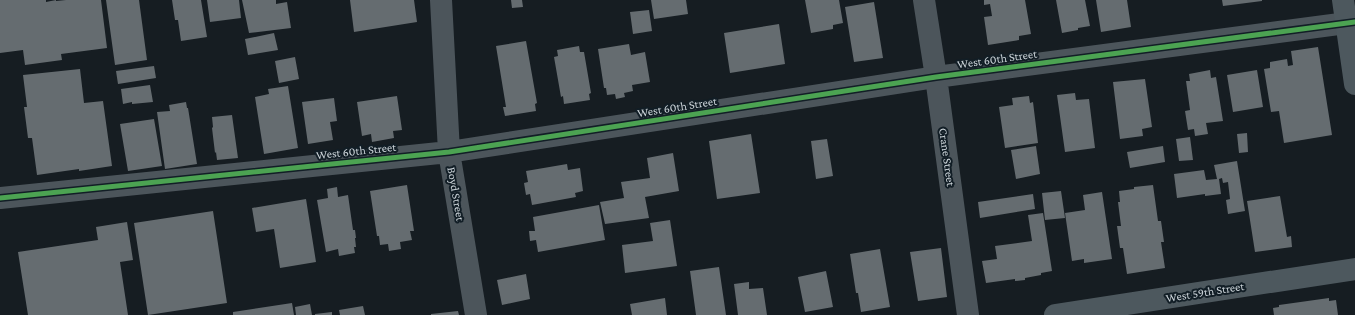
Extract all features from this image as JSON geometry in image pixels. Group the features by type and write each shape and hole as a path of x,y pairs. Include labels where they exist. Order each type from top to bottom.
{"street":[{"name":"Boyd Street","path":"441,0 449,152 476,315"},
{"name":"Crane Street","path":"924,0 936,77 968,315"},
{"path":"1343,0 1351,22 1355,84"},
{"name":"West 60th Street","path":"0,198 449,152 936,77 1351,22"},
{"name":"West 59th Street","path":"1055,315 1355,269"}],"building":[{"path":"0,0 46,0 46,2 56,0 101,0 107,48 61,54 62,60 25,65 23,50 0,53"},
{"path":"106,0 139,0 147,60 115,65"},
{"path":"172,0 201,0 207,37 181,41 178,20 175,20"},
{"path":"207,0 239,0 241,18 210,22"},
{"path":"242,0 276,0 276,4 287,2 291,28 249,33"},
{"path":"350,0 414,0 417,22 354,32"},
{"path":"511,0 522,0 523,7 512,8"},
{"path":"651,0 686,0 688,14 654,19"},
{"path":"805,0 839,0 843,23 833,25 833,29 811,33"},
{"path":"984,0 1025,0 1031,34 1019,36 1019,40 988,45 984,17 992,16 990,4 984,5"},
{"path":"1056,0 1085,0 1090,26 1062,33"},
{"path":"1096,0 1127,0 1131,27 1101,32"},
{"path":"1222,0 1262,0 1262,1 1223,6"},
{"path":"874,2 883,58 854,62 845,7"},
{"path":"649,10 652,31 633,34 630,12"},
{"path":"779,24 785,64 730,73 724,33"},
{"path":"274,33 278,50 248,55 245,39"},
{"path":"526,41 537,103 535,104 536,111 505,116 503,107 506,107 496,46"},
{"path":"629,44 631,55 645,52 650,82 632,85 633,91 624,93 625,97 616,99 615,94 607,95 606,88 604,88 598,49"},
{"path":"579,46 580,52 584,52 591,93 589,94 590,100 564,104 563,96 561,97 554,57 558,56 557,50"},
{"path":"1318,47 1332,135 1284,143 1279,111 1271,112 1264,69 1270,68 1270,62 1287,59 1288,66 1293,65 1291,51"},
{"path":"295,57 299,79 279,83 275,61"},
{"path":"154,66 156,78 118,84 116,71"},
{"path":"80,69 84,103 103,101 112,166 37,175 32,138 28,138 24,107 27,107 23,75"},
{"path":"1210,70 1211,78 1216,77 1223,121 1206,123 1208,134 1195,136 1194,129 1188,130 1185,111 1190,110 1186,81 1190,81 1189,74"},
{"path":"1257,70 1263,107 1233,112 1227,75"},
{"path":"1145,79 1152,127 1142,129 1143,136 1120,139 1113,82"},
{"path":"150,85 153,102 132,104 132,102 123,104 121,89"},
{"path":"288,86 298,148 264,154 255,97 269,94 268,89"},
{"path":"1075,93 1076,100 1089,99 1095,148 1065,152 1057,95"},
{"path":"397,96 402,130 393,131 394,138 372,142 371,134 362,136 357,102"},
{"path":"1029,96 1030,103 1033,102 1038,143 1005,148 999,107 1013,105 1012,98"},
{"path":"334,98 337,121 330,122 333,140 308,144 302,102"},
{"path":"186,102 197,164 165,169 157,112 170,111 169,105"},
{"path":"232,115 238,158 217,160 212,128 212,117"},
{"path":"154,119 162,166 128,171 120,124"},
{"path":"1247,133 1248,152 1239,153 1237,134"},
{"path":"751,134 760,193 717,199 709,141"},
{"path":"1190,137 1193,160 1179,161 1176,139"},
{"path":"827,139 833,176 816,179 811,141"},
{"path":"1036,146 1040,174 1016,179 1011,150"},
{"path":"1163,146 1165,162 1130,168 1127,152"},
{"path":"673,153 679,191 645,197 649,218 605,224 600,202 624,198 621,182 650,178 647,158"},
{"path":"1237,161 1245,211 1228,214 1226,200 1230,199 1228,182 1223,183 1222,178 1219,179 1221,194 1205,196 1205,194 1177,198 1174,174 1204,170 1206,180 1217,179 1214,165"},
{"path":"567,164 568,170 580,168 583,191 575,193 576,197 532,205 530,194 526,195 524,183 528,182 526,171"},
{"path":"407,185 414,231 410,231 412,240 400,242 401,249 389,251 388,244 380,245 379,236 377,236 370,191"},
{"path":"1153,185 1158,221 1161,221 1164,242 1161,242 1165,268 1127,274 1123,248 1120,248 1117,226 1121,226 1118,202 1120,202 1119,191 1134,189 1134,187"},
{"path":"337,187 338,197 348,195 353,230 355,230 356,238 356,247 354,247 355,253 339,256 338,249 326,252 317,200 328,198 327,189"},
{"path":"1061,191 1065,218 1045,220 1042,193"},
{"path":"1102,192 1112,259 1084,263 1084,259 1072,261 1065,213 1085,210 1083,195"},
{"path":"1033,194 1035,209 980,218 978,202"},
{"path":"1280,196 1287,237 1291,236 1292,247 1255,252 1247,201"},
{"path":"306,199 316,262 280,268 274,229 256,232 252,208"},
{"path":"599,205 605,240 538,252 536,240 530,241 529,231 535,231 533,217"},
{"path":"213,211 227,303 148,315 134,223"},
{"path":"1043,213 1052,271 1025,278 1025,280 1015,281 1015,279 986,283 982,261 997,259 995,246 1032,241 1028,215"},
{"path":"670,220 677,266 625,273 622,245 653,241 650,223"},
{"path":"127,222 133,260 120,262 128,315 28,315 18,252 98,240 96,227"},
{"path":"941,248 947,297 918,301 910,252"},
{"path":"880,249 890,307 861,312 858,293 856,293 850,254"},
{"path":"719,267 726,315 696,315 690,271"},
{"path":"826,271 833,307 805,312 798,277"},
{"path":"526,274 530,299 502,305 497,280"},
{"path":"749,282 749,289 763,288 767,315 738,315 734,284"},
{"path":"665,298 667,315 632,315 630,304"},
{"path":"1329,298 1329,301 1336,300 1338,315 1274,315 1273,308 1279,307 1279,305"},
{"path":"292,303 294,315 233,315 233,312"},
{"path":"310,304 312,315 296,315 295,307"},
{"path":"363,306 365,315 340,315 339,310"},
{"path":"458,311 459,315 431,315 431,314"},
{"path":"332,312 332,315 315,315 315,314"}],"cycle path":[{"path":"0,198 449,152 936,77 1355,22"}]}
